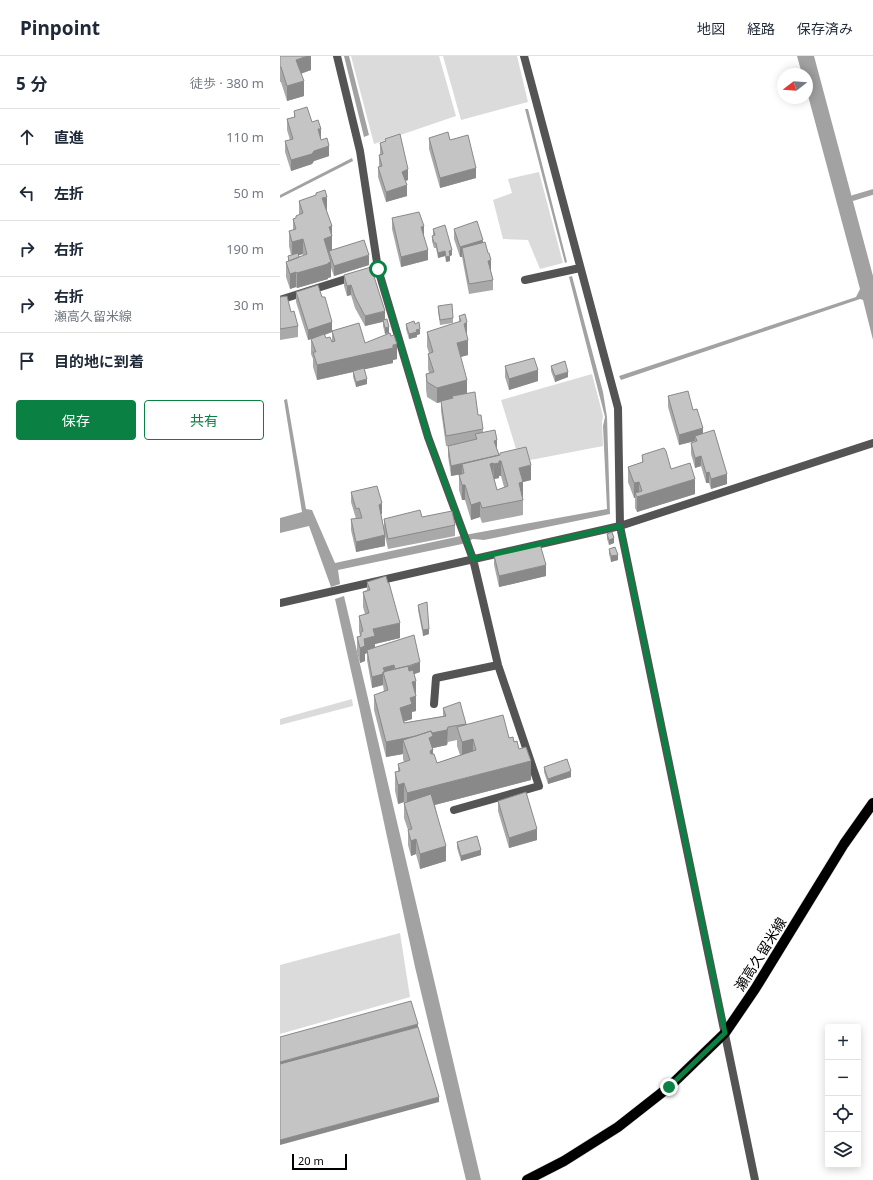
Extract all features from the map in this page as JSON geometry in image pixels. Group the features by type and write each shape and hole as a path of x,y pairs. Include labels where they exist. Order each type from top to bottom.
{"main road":[{"name":"瀬高久留米線","path":"528,1180 564,1161 618,1127 669,1087 725,1033 755,989 844,844 873,803"}],"street":[{"path":"338,56 360,151 370,271 428,437 473,559 498,665 539,786 454,810"},
{"path":"524,56 618,408 620,526 755,1180"},
{"path":"525,280 580,268"},
{"path":"280,300 370,271"},
{"path":"280,603 620,526 873,443"},
{"path":"434,704 436,678 498,665"}],"shaded area":[{"path":"344,56 349,56 369,135 364,137"},
{"path":"351,56 439,56 456,116 374,144"},
{"path":"443,56 517,56 528,102 461,120"},
{"path":"797,56 814,56 873,276 873,340 863,300 860,299 621,380 619,376 856,297 860,289 810,104 813,104 813,68 800,68"},
{"path":"525,109 528,109 567,262 565,263"},
{"path":"352,158 353,161 280,198 280,195"},
{"path":"539,172 563,263 540,269 528,240 503,239 493,200 512,193 508,179"},
{"path":"572,276 603,392 607,417 610,514 484,540 473,539 462,544 338,570 340,584 331,587 309,526 280,533 280,518 302,512 284,400 287,399 306,509 312,510 335,563 470,534 607,509 603,426 605,417 569,277"},
{"path":"592,374 603,416 603,446 520,462 501,400"},
{"path":"344,596 481,1180 466,1180 415,967 335,599"},
{"path":"352,699 353,706 280,725 280,719"},
{"path":"400,933 410,997 280,1034 280,965"}],"building":[{"path":"280,56 308,56 296,60 304,81 287,86 280,67"},
{"path":"307,107 312,122 318,120 321,129 318,129 321,140 327,138 329,146 314,151 312,154 291,160 285,141 293,139 287,119 295,117 294,111"},
{"path":"448,132 450,140 468,135 476,168 440,178 429,138"},
{"path":"400,134 408,169 402,172 407,185 386,192 378,167 382,166 379,155 383,154 380,143 386,141 385,139"},
{"path":"325,190 327,197 322,198 332,226 329,227 332,236 324,239 331,262 290,274 286,262 307,254 303,239 292,242 289,231 296,229 293,219 303,213 299,201"},
{"path":"419,212 424,226 421,227 428,250 401,257 392,218"},
{"path":"477,221 483,240 460,247 454,229"},
{"path":"445,225 452,250 449,251 450,256 446,257 445,251 438,253 436,243 434,243 432,236 435,235 433,229"},
{"path":"364,240 369,255 334,266 329,251"},
{"path":"485,242 491,260 488,261 493,280 469,284 462,248"},
{"path":"298,253 299,257 289,261 288,256"},
{"path":"371,267 385,311 365,316 355,297 351,285 347,286 344,275"},
{"path":"318,285 322,297 325,297 332,322 308,330 296,292"},
{"path":"287,296 291,312 294,311 298,326 280,329 280,297"},
{"path":"452,304 453,318 440,320 438,306"},
{"path":"465,314 467,322 464,324 468,340 457,343 467,380 437,388 427,382 426,374 434,372 428,354 433,352 427,332 461,321 459,316"},
{"path":"387,319 389,327 385,328 383,320"},
{"path":"414,321 415,324 419,322 420,329 416,330 417,332 409,334 406,324"},
{"path":"359,323 365,343 390,333 391,336 394,335 397,344 393,345 393,348 317,365 313,352 316,352 311,339 324,334 326,338 330,337 332,342 335,341 332,331"},
{"path":"534,358 538,370 509,379 505,366"},
{"path":"565,361 568,372 555,376 551,366"},
{"path":"364,368 367,379 356,382 353,371"},
{"path":"688,391 693,410 697,409 703,428 679,435 668,396"},
{"path":"475,392 478,415 481,415 483,429 446,436 441,401 453,398 452,396"},
{"path":"495,430 497,440 494,441 499,455 451,466 448,446 477,439 475,434"},
{"path":"714,430 727,474 711,479 709,472 706,473 701,456 695,458 691,443 697,441 695,436"},
{"path":"526,447 531,465 519,468 523,482 519,483 523,500 482,508 480,502 471,505 465,485 462,485 459,475 464,473 462,464 500,455 500,453","holes":["499,461 501,461 508,486 497,490 490,464 499,463"]},
{"path":"664,448 671,469 690,463 695,479 637,497 635,493 642,491 639,482 634,483 628,467 643,462 642,455"},
{"path":"377,486 382,503 379,505 385,535 356,542 351,519 362,518 359,508 356,509 351,492"},
{"path":"420,510 422,517 452,511 455,525 388,539 384,519"},
{"path":"612,532 614,538 609,540 607,534"},
{"path":"540,544 546,565 499,576 494,555"},
{"path":"615,547 618,555 611,556 609,549"},
{"path":"386,576 400,623 373,629 375,636 364,639 365,646 360,648 357,637 361,636 361,632 363,631 359,616 369,613 363,592 370,590 367,582"},
{"path":"427,602 429,629 423,630 418,605"},
{"path":"414,635 420,662 395,669 394,665 383,668 385,672 383,672 383,674 372,677 367,650"},
{"path":"408,666 409,671 413,670 416,681 412,682 416,696 410,698 412,704 400,708 404,723 446,716 443,708 460,702 466,724 448,727 447,730 432,733 431,731 416,736 386,742 374,695 388,690 383,672"},
{"path":"503,715 509,738 513,737 514,742 517,741 519,749 526,747 531,761 407,793 404,783 398,785 395,772 400,771 398,764 410,760 403,740 431,731 433,736 429,738 433,750 430,752 431,754 434,754 437,763 476,750 473,739 462,742 457,727"},
{"path":"567,759 571,771 548,779 544,767"},
{"path":"526,792 537,829 509,838 498,801"},
{"path":"431,794 446,846 420,854 416,839 411,841 408,830 412,829 404,803"},
{"path":"477,836 481,850 461,856 457,842"},
{"path":"411,1001 418,1024 280,1062 280,1037"},
{"path":"418,1027 439,1097 280,1140 280,1064"}],"waterway":[{"path":"853,198 873,192"}],"route":[{"path":"378,269 428,437 473,559 620,526 725,1033 669,1087"}]}
